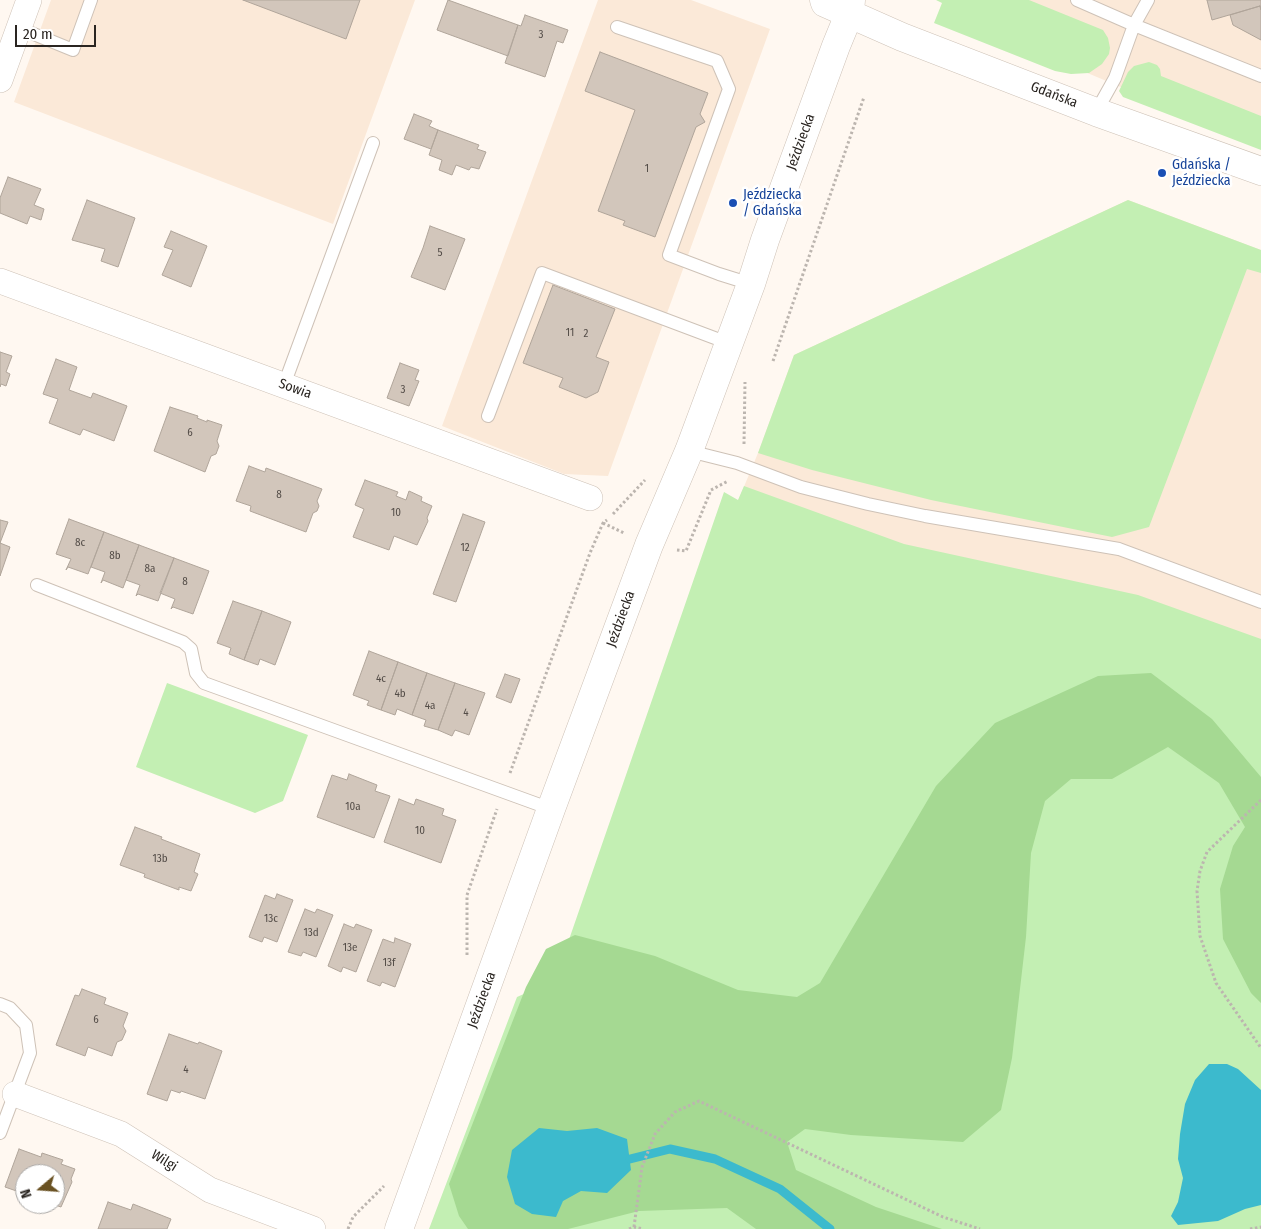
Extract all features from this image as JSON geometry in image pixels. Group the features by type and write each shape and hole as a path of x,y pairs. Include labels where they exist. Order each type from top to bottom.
{"street":[{"path":"0,80 29,0"},
{"name":"Gdańska","path":"834,3 902,37 1096,112 1261,171"},
{"name":"Jeździecka","path":"399,1229 649,545 689,451 751,284 765,240 836,46 834,3"},
{"name":"Sowia","path":"0,281 590,498"},
{"name":"Wilgi","path":"16,1094 121,1134 210,1190 313,1229"}],"lane":[{"path":"18,28 73,50 91,0"},
{"path":"1077,0 1261,76"},
{"path":"1096,112 1115,78 1134,25 1148,0"},
{"path":"617,27 717,61 729,89 669,255 751,284"},
{"path":"284,385 372,143"},
{"path":"488,416 542,273 728,343"},
{"path":"689,451 737,463 801,487 868,504 925,516 1119,549 1261,602"},
{"path":"37,585 183,642 190,649 196,673 204,683 551,810"},
{"path":"0,1004 10,1008 26,1025 30,1053 0,1133"}],"path":[{"path":"773,361 864,97"},
{"path":"590,498 604,524 649,545 686,551 711,490 727,482 737,463 744,443"},
{"path":"467,963 467,895 502,792 590,553 604,524"},
{"path":"1261,800 1207,852 1200,871 1197,891 1200,936 1216,983 1261,1048"},
{"path":"634,1227 642,1167 655,1134 675,1112 699,1101 943,1217 980,1229"},
{"path":"348,1229 353,1217 387,1184"},
{"path":"629,1229 634,1227 643,1229"},
{"path":"1250,1229 1261,1227"}],"shaded area":[{"path":"51,0 415,0 333,224 14,102"},
{"path":"598,0 691,0 770,29 608,476 564,474 442,426"},
{"path":"1029,0 1261,0 1261,146 1085,72"},
{"path":"1128,200 1261,250 1261,733 738,501 794,355"}],"green space":[{"path":"936,0 1029,0 1103,30 1108,38 1109,54 1102,64 1089,73 1071,74 1055,71 934,23 942,3"},
{"path":"1149,62 1157,65 1161,76 1261,116 1261,150 1123,97 1119,91 1128,72 1134,66"},
{"path":"1128,200 1261,250 1261,273 1247,269 1149,527 1112,537 931,500 812,470 758,453 794,355"},
{"path":"744,486 904,544 1138,595 1261,639 1261,1229 429,1229 517,997 555,980 724,492 738,500"},
{"path":"1151,673 1212,719 1261,777 1261,1003 1251,993 1223,939 1220,889 1233,846 1245,827 1219,783 1168,747 1112,779 1071,779 1045,801 1031,853 1026,937 1012,1058 1001,1110 963,1142 851,1135 805,1129 787,1142 796,1170 876,1207 942,1229 756,1229 727,1208 639,1211 568,1229 468,1229 459,1216 449,1184 526,987 546,949 575,935 655,956 738,990 797,997 820,983 936,786 995,723 1098,676"},
{"path":"167,683 308,735 283,801 255,813 136,767"}],"water":[{"path":"1209,1064 1227,1064 1238,1069 1261,1090 1261,1205 1245,1209 1218,1221 1178,1225 1171,1216 1178,1202 1183,1178 1178,1159 1185,1104 1195,1080"},
{"path":"539,1128 567,1131 597,1128 627,1139 631,1170 607,1193 581,1191 563,1201 556,1217 532,1214 515,1204 507,1177 512,1150"}],"building":[{"path":"243,0 360,0 346,39"},
{"path":"448,0 518,25 508,56 437,30"},
{"path":"1207,0 1261,0 1261,10 1260,6 1212,20"},
{"path":"1260,6 1261,40 1233,25 1230,15"},
{"path":"525,15 568,30 563,43 557,41 545,77 505,63 518,25 521,26"},
{"path":"600,52 708,93 700,114 705,122 696,127 655,237 623,225 625,221 598,211 635,110 585,91"},
{"path":"414,114 432,121 429,126 438,130 431,149 404,139"},
{"path":"438,130 479,145 477,149 486,152 479,169 471,167 469,170 456,165 452,175 439,170 442,160 429,155"},
{"path":"8,177 41,189 34,205 44,209 41,220 30,216 27,224 0,213 0,198"},
{"path":"87,200 135,218 118,267 101,261 105,249 72,240"},
{"path":"430,226 465,239 445,290 411,277"},
{"path":"171,231 207,246 191,287 162,275 173,250 164,247"},
{"path":"553,285 615,309 596,357 609,362 598,392 586,398 559,387 563,378 523,363"},
{"path":"0,352 12,356 6,372 10,374 6,386 1,384 0,387"},
{"path":"56,359 77,367 69,390 91,398 93,393 127,406 114,441 83,429 80,435 49,423 58,399 43,394"},
{"path":"400,363 419,370 415,380 419,381 409,406 387,398"},
{"path":"170,407 198,416 197,418 207,422 207,420 222,425 217,441 219,446 216,454 211,456 205,472 154,451"},
{"path":"249,466 265,472 266,468 322,489 317,501 319,506 317,511 313,513 306,532 250,511 251,506 236,501"},
{"path":"365,480 398,492 396,496 406,500 409,491 422,497 421,501 432,506 427,518 428,521 417,545 394,536 389,550 353,537 364,509 355,505"},
{"path":"463,514 485,522 456,602 433,594"},
{"path":"69,519 104,532 88,574 68,567 66,570 71,559 56,554"},
{"path":"0,520 8,522 0,543"},
{"path":"104,532 139,545 123,588 103,580 101,583 105,572 91,567"},
{"path":"0,543 10,547 0,576"},
{"path":"139,545 174,558 158,601 138,594 136,596 140,585 126,580"},
{"path":"174,558 209,571 193,614 173,607 171,609 175,599 160,593"},
{"path":"233,601 262,611 244,660 229,654 231,648 217,643"},
{"path":"262,611 291,622 275,665 260,659 258,665 244,660"},
{"path":"369,651 398,662 381,710 367,705 369,701 353,695"},
{"path":"398,662 427,673 412,715 397,709 395,715 381,710"},
{"path":"427,673 455,683 438,730 424,726 426,720 412,715"},
{"path":"505,674 520,679 511,703 496,697"},
{"path":"455,683 485,693 469,735 455,730 452,736 438,730"},
{"path":"349,774 377,785 375,791 390,796 374,838 317,817 332,775 347,780"},
{"path":"399,799 414,805 416,799 444,809 442,815 456,820 441,863 384,842"},
{"path":"135,827 200,854 194,872 198,874 191,891 179,887 179,890 144,877 145,874 120,865"},
{"path":"277,894 293,900 277,942 264,937 262,942 249,937 265,895 275,899"},
{"path":"305,909 315,913 317,909 333,915 316,957 303,952 301,956 288,952"},
{"path":"344,924 354,928 356,924 372,930 356,972 343,967 341,972 328,966"},
{"path":"395,938 411,944 395,987 382,982 380,986 367,981 383,939 394,943"},
{"path":"82,989 106,998 104,1004 128,1013 123,1026 126,1031 122,1040 117,1042 112,1056 88,1047 85,1056 56,1045 75,995 79,996"},
{"path":"169,1034 198,1044 199,1042 222,1051 205,1099 181,1091 180,1093 171,1090 167,1101 147,1094"},
{"path":"19,1149 41,1157 42,1153 63,1160 61,1164 15,1164 15,1190 5,1187"},
{"path":"65,1165 75,1169 71,1179 72,1182 65,1198"},
{"path":"108,1202 131,1210 133,1204 171,1219 167,1229 98,1229"}],"waterway":[{"path":"630,1159 670,1149 715,1159 780,1189 830,1229"}],"place":[{"name":"Gdańska / Jeździecka","path":"1162,173"},
{"name":"Jeździecka / Gdańska","path":"733,203"}]}
